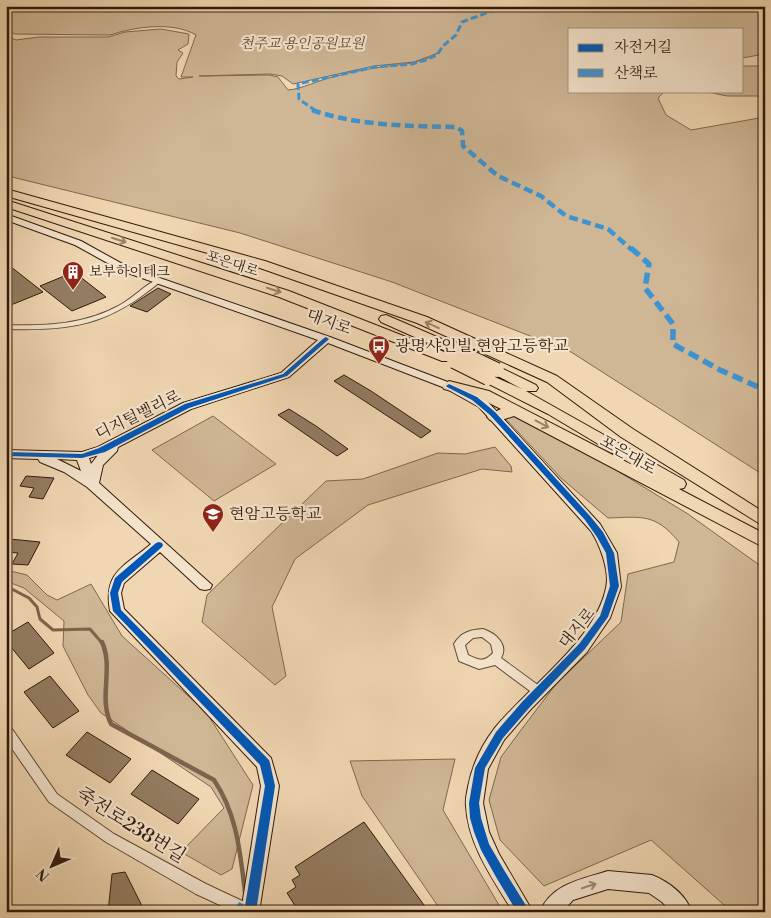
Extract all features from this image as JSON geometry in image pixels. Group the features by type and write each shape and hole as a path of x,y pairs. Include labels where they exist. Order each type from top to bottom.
{"highway":[{"path":"6,194 261,264 422,320 493,351 552,380 627,433 765,522"},
{"name":"포은대로","path":"6,194 251,270 409,328 450,353"},
{"name":"포은대로","path":"6,203 284,294 450,353"},
{"path":"449,386 493,351"},
{"path":"450,353 492,374"},
{"name":"포은대로","path":"492,374 614,433 765,522"},
{"name":"포은대로","path":"492,374 685,488 765,541"},
{"path":"449,386 484,394 765,541"},
{"path":"495,417 515,410"}],"street":[{"name":"대지로","path":"6,217 78,243 125,270 326,340 449,386 483,404 595,527 611,554 614,569 612,599 598,628 511,719 490,747 481,764 474,803 478,826 488,852 524,912"},
{"path":"6,326 61,326 87,322 106,316 124,307 158,281"},
{"name":"디지털벨리로","path":"6,454 82,456 121,442 188,406 285,375 326,340"},
{"path":"34,455 68,469 92,484 97,464 121,442"},
{"name":"디지털벨리로","path":"82,456 92,484 205,585"},
{"path":"159,545 118,580 114,593 117,611 265,763 270,786 247,910"},
{"path":"476,633 489,636 497,644 498,649 495,659 485,665 464,664 459,644 465,636 476,633"},
{"path":"495,659 538,691"},
{"name":"죽전로238번길","path":"6,730 53,798 110,838 201,889 247,910"},
{"path":"549,912 567,893 608,880 652,884 669,895 683,912"}],"green space":[{"name":"천주교 용인공원묘원","path":"6,6 765,6 765,54 744,58 744,28 568,28 568,92 664,92 658,98 666,115 691,130 765,117 765,476 571,352 392,282 240,233 8,176 6,36 16,40 39,37 108,37 125,32 161,29 189,34 188,44 178,50 183,53 177,62 176,76 179,79 193,77 181,77 196,35 176,28 165,27 142,28 110,35 14,34 6,26","holes":["438,53 423,60 408,64 348,73 288,90 278,77 269,75 199,76 270,74 282,76 293,84 374,66 414,62"]},
{"path":"744,66 765,66 765,96 727,96 708,92 744,92"},
{"path":"513,414 588,453 688,514 765,569 765,912 732,912 651,840 544,886 500,840 489,800 501,757 556,684 621,622 628,574 674,562 679,542 663,526 655,521 630,517 608,518 561,478 504,417"},
{"path":"213,416 276,464 214,501 152,450"},
{"path":"495,447 511,466 512,472 482,469 368,505 295,559 272,607 286,676 275,685 202,622 207,595 326,481 363,479 438,453 465,454"},
{"path":"6,570 27,575 47,595 57,600 91,584 122,636 206,712 253,785 232,869 221,875 181,852 224,808 211,787 101,713 88,695 63,646 64,621 24,588 6,581"},
{"path":"455,759 443,810 503,912 442,912 362,796 350,761"}],"building":[{"path":"6,263 43,292 6,307"},
{"name":"보부하이테크","path":"74,272 106,297 72,311 40,286"},
{"path":"158,288 171,294 147,312 130,306"},
{"path":"344,375 431,431 421,438 334,381"},
{"path":"289,409 348,449 337,456 278,415"},
{"path":"26,476 54,478 43,499 29,497 34,488 20,486"},
{"path":"10,539 40,542 28,565 12,564 18,553 6,552"},
{"path":"28,622 54,653 29,669 6,641 6,635"},
{"path":"50,676 79,711 53,728 24,692"},
{"path":"87,732 131,759 110,783 66,755"},
{"path":"152,770 199,799 178,824 131,794"},
{"path":"364,822 429,912 299,912 287,893 296,887 292,880 300,875 295,867"},
{"path":"125,872 141,904 141,912 108,912 112,874"}],"waterway":[{"path":"6,586 29,598 37,607 40,619 53,630 90,629 102,643"},
{"path":"102,642 107,662 107,714 111,724 214,780 222,793 233,820 245,892"}],"marked path":[{"path":"526,6 492,11 462,22 456,35 443,46 437,55 426,60 412,64 375,67 298,84 299,99 312,110 334,117 361,122 457,127 462,131 463,146 498,176 541,196 566,216 608,229 649,264 645,288 673,324 673,344 720,370 765,390"},
{"path":"237,906 250,912"}],"cycle path":[{"path":"6,454 82,456 102,450 187,406 285,375 326,339"},
{"path":"449,386 475,399 493,413 588,518 610,553 614,586 604,617 582,646 499,735 480,768 474,803 479,832 492,860 524,912"},
{"path":"159,545 118,580 114,593 117,611 265,763 270,786 250,912"}],"place":[{"name":"보부하이테크","path":"73,291"},
{"name":"광명샤인빌.현암고등학교","path":"379,365"},
{"name":"현암고등학교","path":"213,533"}]}
